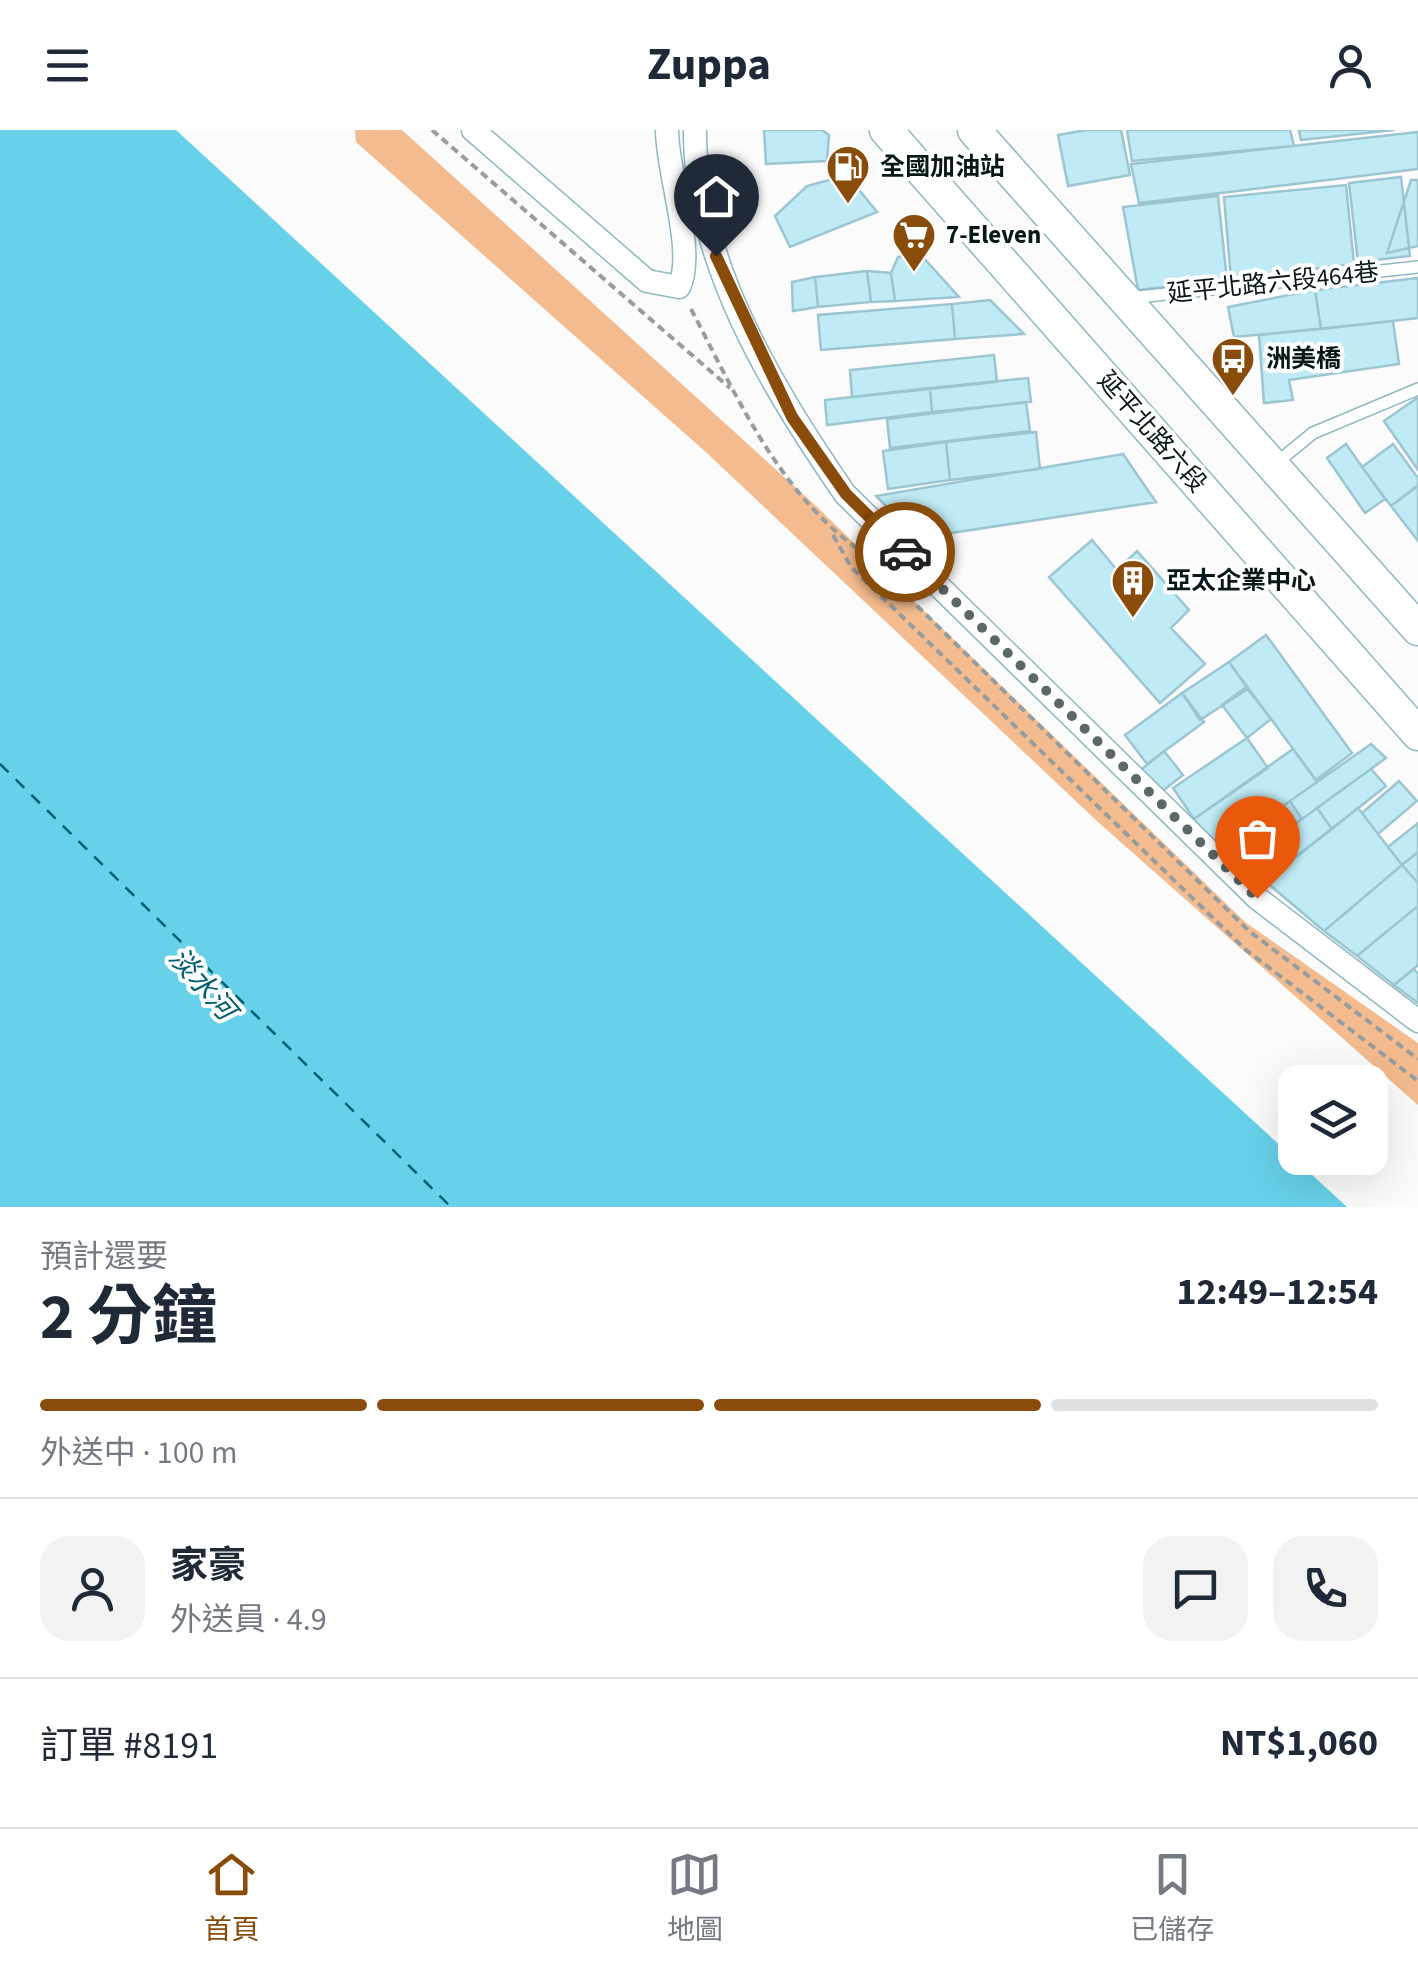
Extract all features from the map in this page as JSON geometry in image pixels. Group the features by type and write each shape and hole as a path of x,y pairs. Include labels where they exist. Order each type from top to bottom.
{"main road":[{"name":"延平北路六段","path":"886,130 1418,734"},
{"path":"974,130 1276,464 1418,629"}],"street":[{"path":"473,130 647,281 679,287 685,275 667,130"},
{"path":"696,130 695,164 716,256 792,417 846,494 1257,898 1418,1021"}],"lane":[{"name":"延平北路六段464巷","path":"1128,298 1418,267"},
{"path":"1276,464 1313,432 1418,388"}],"path":[{"path":"432,130 734,391"},
{"path":"679,287 769,453 831,530 851,567 1246,950 1418,1081"}],"shaded area":[{"path":"355,130 402,130 816,506 1245,922 1418,1043 1418,1105 1388,1078 1388,1065 1373,1065 1098,822 708,454 356,142"}],"water":[{"name":"淡水河","path":"0,130 176,130 1278,1144 1278,1175 1312,1175 1347,1207 0,1207"}],"building":[{"path":"764,130 822,130 829,135 827,161 766,164"},
{"path":"1121,130 1130,175 1068,186 1058,135"},
{"path":"1127,130 1290,130 1294,146 1132,161"},
{"path":"1299,130 1394,130 1301,140"},
{"path":"1418,132 1418,169 1139,203 1131,164"},
{"path":"847,175 877,212 790,247 775,216 807,186"},
{"path":"1401,177 1410,256 1358,262 1349,183"},
{"path":"1411,180 1418,180 1418,246 1387,253"},
{"path":"1346,185 1354,264 1231,279 1224,197"},
{"path":"1218,196 1227,280 1138,290 1123,207"},
{"path":"921,255 959,297 895,301 891,273 898,257"},
{"path":"867,271 891,273 895,301 871,302"},
{"path":"867,271 871,302 818,307 815,277"},
{"path":"815,277 818,307 793,311 792,282"},
{"path":"1418,278 1418,318 1321,329 1315,290"},
{"path":"1315,290 1321,329 1234,337 1228,307"},
{"path":"990,300 1024,334 955,339 952,304"},
{"path":"952,304 955,339 821,350 818,315"},
{"path":"1393,321 1399,364 1289,380 1293,400 1264,403 1259,335"},
{"path":"994,355 997,382 852,397 850,370"},
{"path":"1028,378 1031,402 932,412 930,388"},
{"path":"930,388 932,412 827,425 825,400"},
{"path":"1418,399 1418,470 1384,421"},
{"path":"1026,402 1030,431 890,448 887,419"},
{"path":"1036,432 1040,469 950,480 946,442"},
{"path":"946,442 950,480 888,489 883,451"},
{"path":"1346,444 1385,499 1365,513 1327,458"},
{"path":"1393,444 1418,478 1418,486 1391,506 1362,467"},
{"path":"1123,454 1156,502 918,538 876,496"},
{"path":"1418,485 1418,541 1391,506"},
{"name":"亞太企業中心","path":"1092,540 1117,570 1137,551 1189,610 1171,628 1205,664 1160,703 1049,577"},
{"path":"1266,635 1352,753 1316,780 1229,662"},
{"path":"1229,662 1248,689 1200,720 1182,693"},
{"path":"1246,687 1271,719 1247,738 1222,705"},
{"path":"1182,693 1204,722 1147,764 1125,735"},
{"path":"1247,738 1268,768 1194,819 1173,788"},
{"path":"1371,744 1386,758 1302,819 1290,801"},
{"path":"1293,749 1317,782 1218,852 1194,819"},
{"path":"1164,751 1183,775 1156,796 1137,773"},
{"path":"1371,769 1386,786 1332,829 1317,808"},
{"path":"1399,781 1417,801 1378,834 1362,813"},
{"path":"1290,801 1302,819 1245,861 1228,844"},
{"path":"1317,808 1332,829 1265,881 1245,861"},
{"path":"1358,808 1402,865 1324,931 1265,881"},
{"path":"1418,823 1418,852 1402,865 1388,847"},
{"path":"1418,852 1418,883 1402,865"},
{"path":"1402,865 1418,883 1418,906 1357,956 1324,931"},
{"path":"1418,906 1418,965 1394,985 1357,956"},
{"path":"1414,969 1418,974 1418,1003 1394,985"}],"ferry route":[{"path":"0,764 451,1207"}],"way so far":[{"path":"905,552 1257,898"}],"place":[{"name":"全國加油站","path":"848,205"},
{"name":"7-Eleven","path":"914,273"},
{"name":"洲美橋","path":"1233,397"},
{"name":"亞太企業中心","path":"1133,619"}],"route":[{"path":"716,256 792,417 846,494 905,552"}]}
